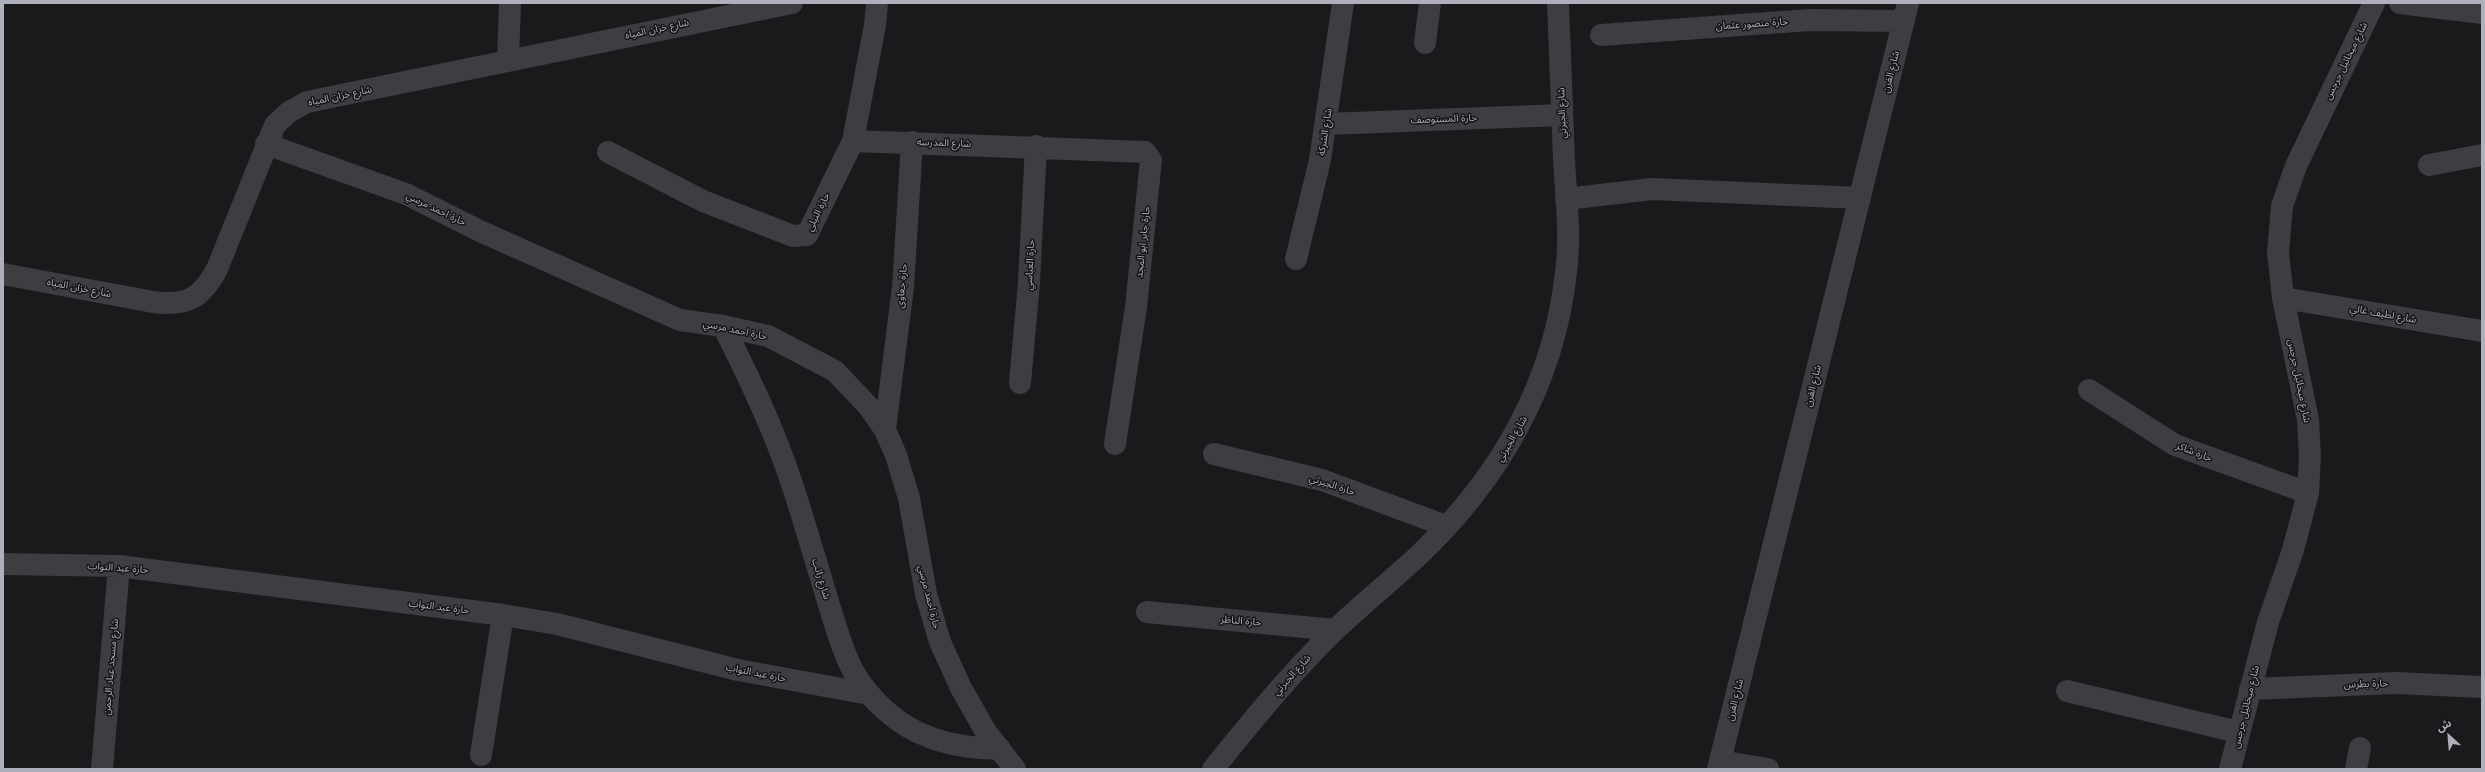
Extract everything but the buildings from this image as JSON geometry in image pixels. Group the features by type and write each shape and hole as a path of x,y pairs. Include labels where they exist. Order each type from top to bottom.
{"street":[{"path":"508,60 510,3"},
{"name":"شارع خزان المياه","path":"3,274 153,302 173,304 192,299 208,287 217,269 266,144 275,125 289,112 307,102 508,60 747,7 792,3"},
{"name":"حارة النيلي","path":"608,152 703,201 794,236 800,237 807,235 853,141 875,25 877,3"},
{"name":"شارع الشركة","path":"1296,259 1306,225 1326,124 1343,3"},
{"path":"1426,43 1430,3"},
{"name":"شارع الجبرتي","path":"1213,769 1287,678 1335,630 1419,555 1446,526 1493,471 1529,409 1554,342 1567,271 1566,199 1558,3"},
{"name":"شارع ميخائيل جرجس","path":"2230,769 2238,732 2250,689 2308,493 2310,456 2308,420 2283,298 2278,252 2282,206 2296,166 2374,3"},
{"path":"2400,3 2482,13"},
{"name":"حارة منصور عثمان","path":"1601,34 1906,12"},
{"name":"شارع الفرن","path":"1719,765 1906,12"},
{"name":"حارة المستوصف","path":"1326,124 1562,115"},
{"name":"شارع المدرسه","path":"853,141 1036,146"},
{"name":"حارة جعاوى","path":"885,430 902,287 912,142"},
{"name":"حارة احمد مرسي","path":"266,144 406,194 482,232 680,320 723,326 768,336 835,370 869,407 885,430 896,455 909,498 926,594 940,642 960,688 1015,769"},
{"name":"حارة العباسي","path":"1020,383 1030,282 1036,146"},
{"name":"حارة جابر ابو المجد","path":"1036,146 1145,152 1151,160 1136,307 1115,444"},
{"path":"2429,165 2482,155"},
{"path":"1566,199 1652,189 1860,198"},
{"name":"شارع لطيف غالي","path":"2283,298 2482,331"},
{"name":"شارع راتب","path":"723,326 749,377 792,483 841,644 853,670 869,694 896,719 928,737 963,747 1000,749"},
{"name":"حارة شاكر","path":"2089,390 2175,446 2308,493"},
{"name":"حارة الجبرتي","path":"1214,454 1322,480 1446,526"},
{"name":"حارة عبد التواب","path":"3,564 119,566 503,615 557,624 738,670 869,694"},
{"name":"شارع مسجد عباد الرحمن","path":"102,769 119,566"},
{"name":"حارة الناظر","path":"1147,612 1335,630"},
{"path":"481,755 503,615"},
{"name":"حارة بطرس","path":"2250,689 2397,683 2482,687"},
{"path":"2067,691 2238,732"},
{"path":"2356,769 2360,748"},
{"path":"1719,765 1768,769"}]}
